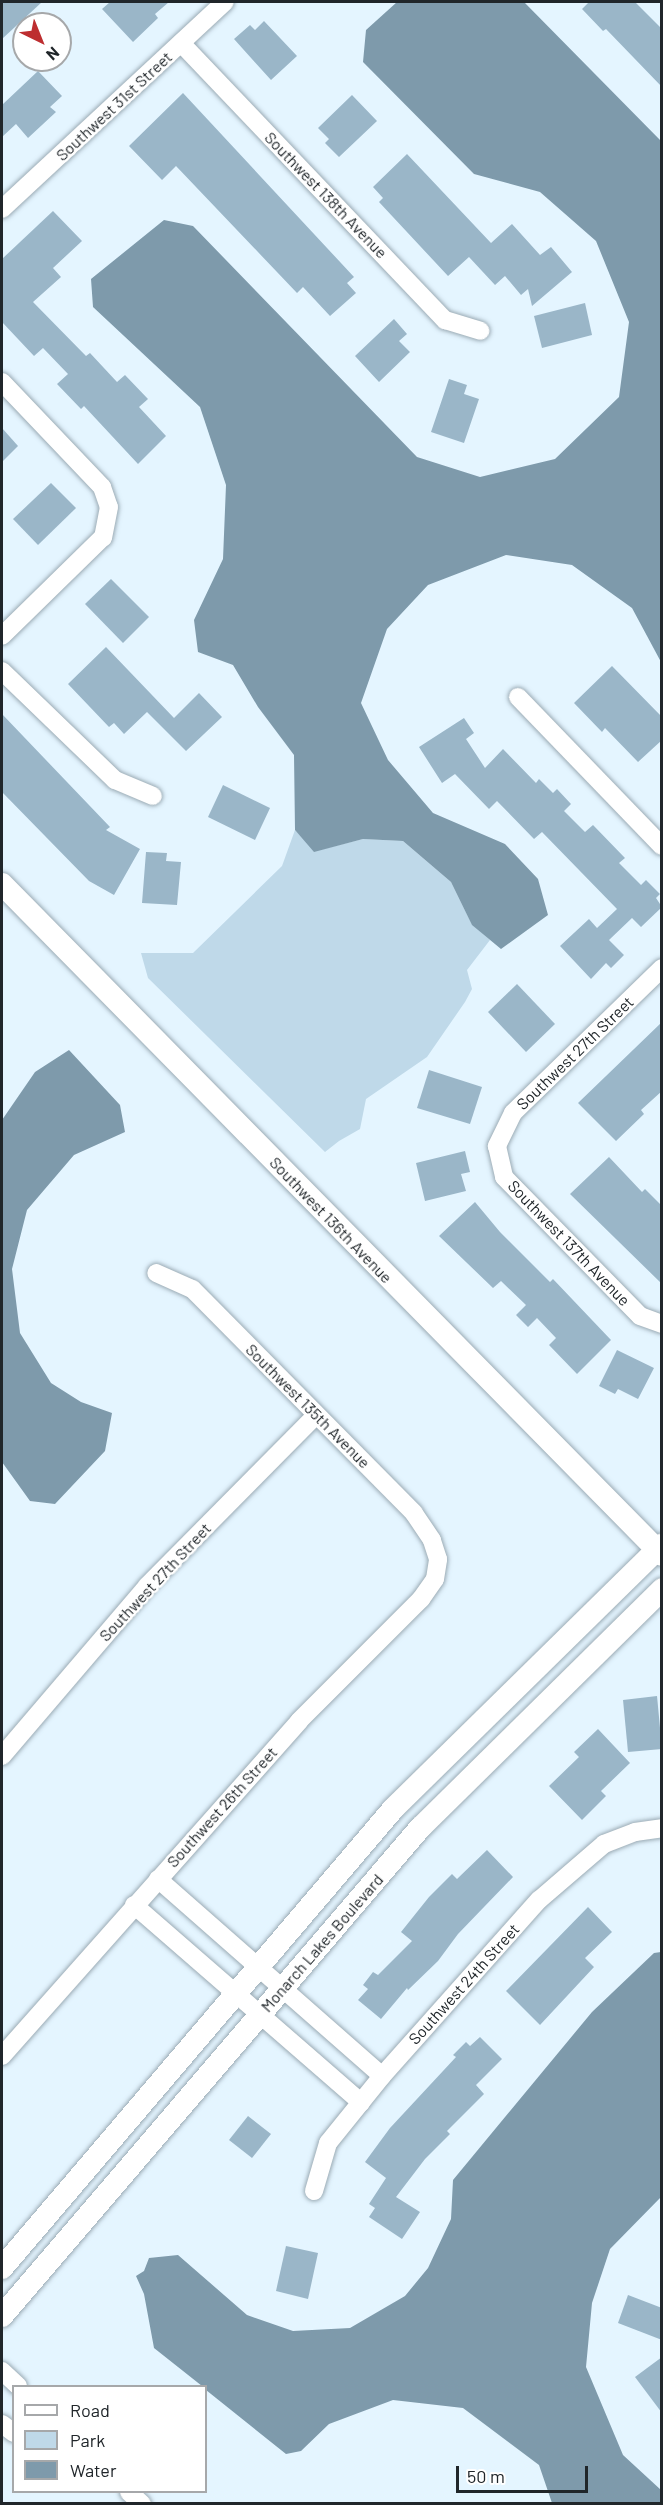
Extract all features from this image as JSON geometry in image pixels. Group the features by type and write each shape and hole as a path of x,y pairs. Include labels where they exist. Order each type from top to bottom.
{"street":[{"name":"Southwest 31st Street","path":"2,209 225,2"},
{"name":"Southwest 138th Avenue","path":"181,43 445,320 480,331"},
{"path":"2,382 102,487 109,507 103,537 2,636"},
{"path":"2,671 115,780 153,796"},
{"path":"518,697 662,846"},
{"name":"Southwest 136th Avenue","path":"2,884 660,1550"},
{"name":"Southwest 27th Street","path":"497,1146 513,1113 662,968"},
{"name":"Southwest 137th Avenue","path":"497,1146 504,1177 640,1316 662,1324"},
{"name":"Southwest 135th Avenue","path":"156,1273 192,1289 414,1513 432,1540 438,1559"},
{"name":"Southwest 27th Street","path":"2,1756 147,1586 316,1415"},
{"name":"Monarch Lakes Boulevard","path":"2,2268 393,1809 660,1550"},
{"name":"Southwest 26th Street","path":"2,2056 298,1721 421,1599 435,1579 438,1559"},
{"name":"Monarch Lakes Boulevard","path":"2,2316 420,1828 662,1589"},
{"name":"Southwest 24th Street","path":"314,2191 328,2143 382,2076 539,1900 604,1844 635,1832 662,1828"},
{"path":"158,1879 382,2076"},
{"path":"134,1905 361,2102"},
{"path":"2,2371 17,2385"},
{"path":"130,2493 142,2504"}],"green space":[{"path":"295,830 315,851 363,839 403,841 451,882 472,924 490,940 467,970 472,989 465,1002 427,1057 366,1099 360,1129 325,1152 148,978 141,953 193,953 282,866"}],"water":[{"path":"397,2 524,2 661,141 661,662 632,608 572,565 506,555 428,585 387,629 361,703 388,760 433,813 505,844 538,879 548,915 501,949 472,925 451,882 403,841 363,839 314,852 295,830 294,755 258,707 233,665 198,652 194,620 223,559 226,485 200,407 93,307 91,279 164,220 193,226 417,457 480,477 555,459 619,397 629,322 596,241 540,192 474,174 363,62 366,30"},
{"path":"69,1050 120,1105 125,1132 74,1155 27,1210 12,1269 20,1333 51,1383 81,1402 112,1413 105,1451 55,1504 30,1501 2,1462 2,1120 35,1072"},
{"path":"661,1952 661,2197 610,2249 592,2303 586,2367 623,2455 661,2490 661,2503 552,2503 539,2465 463,2408 393,2400 329,2424 301,2451 286,2454 207,2391 207,2385 201,2385 154,2348 144,2294 136,2276 144,2271 149,2258 178,2255 247,2315 293,2331 350,2328 405,2296 428,2268 451,2219 453,2180 592,2012 654,1953"}],"building":[{"path":"2,2 42,2 31,12 12,12 12,30 2,39"},
{"path":"110,2 169,2 155,14 158,18 133,42 102,9"},
{"path":"589,2 635,2 662,29 662,87 606,29 603,31 582,9"},
{"path":"264,21 297,56 271,80 234,39 250,25 255,30"},
{"path":"37,72 62,96 50,107 56,112 28,138 16,124 2,137 2,105"},
{"path":"183,93 354,277 347,283 356,293 330,316 303,287 297,293 176,166 162,180 129,146"},
{"path":"352,95 377,121 339,157 325,143 329,139 318,128"},
{"path":"407,154 491,243 512,224 540,255 551,247 572,272 532,306 528,289 521,295 505,276 495,285 469,257 448,276 379,202 383,198 373,187"},
{"path":"53,211 82,241 53,268 61,277 33,302 86,356 90,353 117,382 125,375 148,399 139,407 166,436 138,464 84,406 81,409 57,384 68,374 43,348 34,356 2,322 2,259"},
{"path":"585,303 592,335 542,348 534,316"},
{"path":"394,319 407,334 399,341 410,352 379,382 355,356"},
{"path":"449,379 467,385 464,394 479,399 464,443 431,432"},
{"path":"2,428 18,446 2,462"},
{"path":"51,483 76,508 38,545 13,519"},
{"path":"111,579 149,617 123,643 85,604"},
{"path":"106,647 174,718 199,693 222,717 186,751 147,712 124,734 114,723 109,727 68,684"},
{"path":"612,666 662,717 662,740 638,762 605,728 602,732 574,703"},
{"path":"2,714 110,827 106,830 140,849 114,895 89,881 2,792"},
{"path":"464,718 474,733 466,739 485,768 503,749 536,783 539,779 553,793 557,789 571,804 564,811 585,832 593,825 625,858 619,863 641,885 646,880 660,894 656,898 662,907 641,927 632,918 609,940 624,955 611,968 606,963 591,979 560,946 589,919 597,928 617,909 542,832 534,839 497,801 489,809 455,774 442,783 419,747"},
{"path":"223,785 270,808 255,840 208,817"},
{"path":"146,852 167,853 166,861 181,862 177,905 142,903"},
{"path":"517,984 555,1024 526,1052 488,1012"},
{"path":"662,1022 662,1091 641,1110 644,1114 616,1141 578,1103"},
{"path":"429,1070 482,1087 470,1124 417,1108"},
{"path":"465,1151 470,1172 461,1174 466,1191 425,1201 416,1163"},
{"path":"609,1157 642,1192 645,1189 662,1206 662,1284 570,1194"},
{"path":"475,1202 500,1232 550,1282 553,1279 611,1340 577,1374 549,1345 556,1338 537,1318 528,1327 516,1315 526,1305 501,1281 493,1288 439,1236"},
{"path":"617,1350 654,1368 638,1399 618,1389 615,1394 599,1386"},
{"path":"657,1696 662,1749 628,1752 623,1700"},
{"path":"598,1729 630,1763 601,1791 606,1796 582,1820 549,1786 579,1757 574,1752"},
{"path":"487,1850 513,1877 458,1934 438,1961 408,1990 407,1988 381,2019 358,2000 368,1989 363,1985 373,1972 378,1975 412,1941 401,1932 429,1897 452,1874 457,1879"},
{"path":"588,1907 612,1932 585,1958 594,1967 540,2025 506,1991"},
{"path":"480,2037 502,2059 476,2085 484,2094 447,2131 450,2134 425,2159 396,2197 420,2212 402,2239 369,2217 375,2208 369,2204 386,2178 365,2162 390,2128 456,2057 453,2055 466,2042 470,2046"},
{"path":"248,2116 271,2134 252,2158 229,2140"},
{"path":"286,2246 318,2253 308,2299 276,2291"},
{"path":"628,2295 662,2308 662,2340 618,2323"},
{"path":"662,2357 662,2413 635,2377"}]}
